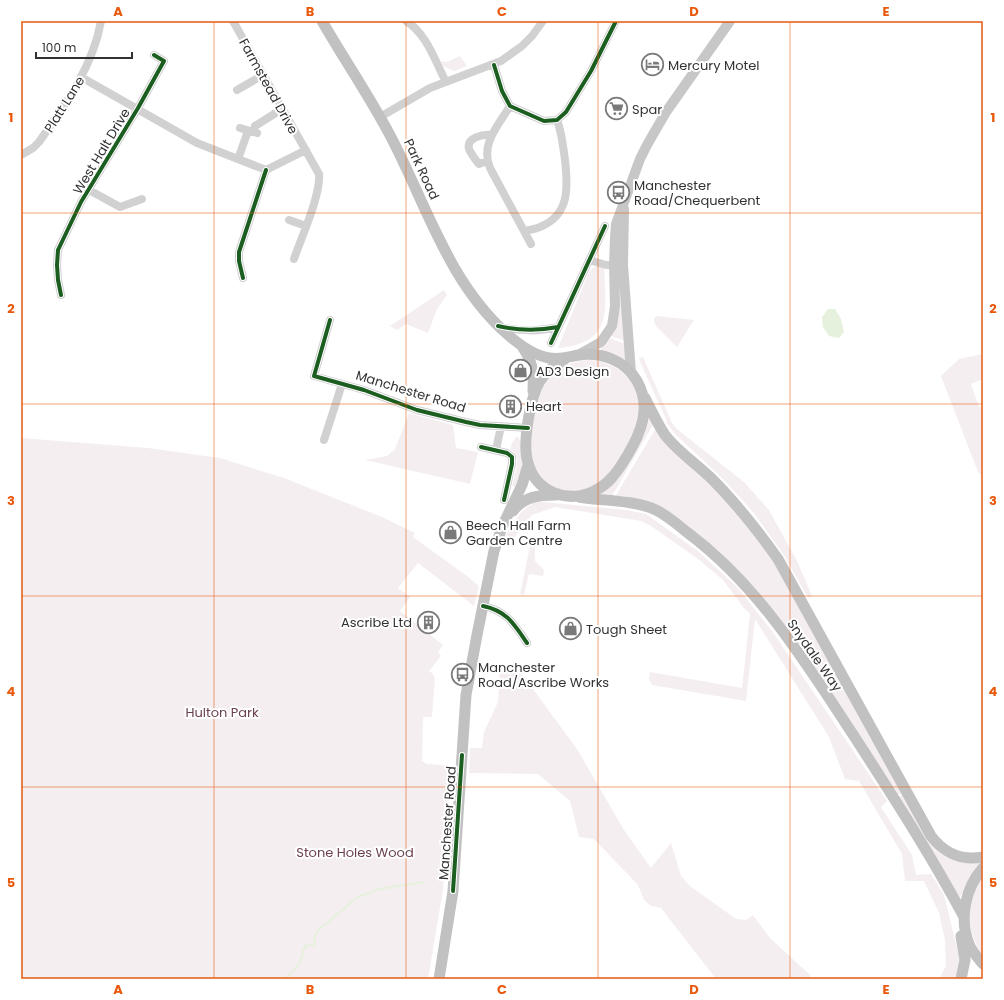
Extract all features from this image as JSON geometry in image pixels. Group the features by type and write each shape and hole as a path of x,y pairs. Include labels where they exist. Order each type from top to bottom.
{"highway":[{"name":"Park Road","path":"322,21 380,117 393,141 428,217 460,279 477,303 498,326 522,346 543,356 565,359"},
{"name":"Park Road","path":"522,346 530,360 534,373 532,404"},
{"path":"590,354 612,359 622,364 637,381 642,394 644,418 636,442 612,479 603,486 588,493 572,496 559,495 540,484 528,465 526,454 528,428 536,390 543,377 552,367 565,359 590,354"},
{"name":"Snydale Way","path":"642,394 670,441 711,478 728,496 754,525 778,560 925,826 937,844 951,854 963,858 983,857"},
{"name":"Manchester Road","path":"439,979 450,914 454,877 466,695 494,551 522,485 528,465"},
{"name":"Manchester Road","path":"507,518 515,508 526,499 540,495 559,495"},
{"name":"Snydale Way","path":"572,496 639,505 656,510 704,545 744,583 780,628 837,710 898,804 948,887 964,917"},
{"path":"962,979 968,967 969,943 964,917 966,900 976,875 983,868"},
{"path":"948,887 964,953 962,979"},
{"path":"969,943 975,955 983,964"}],"main road":[{"path":"577,356 601,342 612,326 624,205 634,173 647,144 666,112 730,21"},
{"path":"619,265 631,373"}],"street":[{"name":"Platt Lane","path":"21,155 39,142 81,77 93,52 101,21"},
{"name":"Farmstead Drive","path":"233,21 319,174 320,180 294,259"},
{"path":"406,21 415,27 424,38 446,82"},
{"path":"380,117 421,93 446,82 494,65 522,46 532,36 543,21"},
{"path":"494,65 502,91 510,106 544,121 557,120 566,112 594,64 616,21"},
{"name":"West Halt Drive","path":"62,295 58,280 58,250 78,209 138,108 164,60 154,55"},
{"path":"239,86 263,75"},
{"path":"81,77 138,108 197,143 266,170"},
{"path":"510,106 492,135 486,152 487,161 531,244"},
{"path":"238,159 250,129 282,109"},
{"path":"524,231 540,227 552,219 558,213 564,202 567,179 561,133 557,120"},
{"path":"487,161 479,164 469,148 469,145 472,140 481,135 492,135"},
{"path":"243,278 239,262 239,252 266,170 306,150"},
{"path":"89,190 120,207 142,199"},
{"path":"289,220 306,226"},
{"path":"551,343 605,226"},
{"path":"589,260 600,264 619,265"},
{"name":"Manchester Road","path":"330,320 314,376 364,390 417,410 466,422 480,425 528,428"},
{"path":"498,326 535,331 558,327"},
{"path":"324,440 342,384"},
{"path":"496,450 501,426"},
{"path":"481,447 510,454 512,460 504,500"},
{"path":"483,606 493,608 501,612 512,621 528,643"}],"green space":[{"path":"460,56 467,66 454,71 443,66 441,61 447,62"},
{"path":"597,266 604,267 605,311 602,322 597,332 589,339 576,345 558,348 589,272"},
{"path":"619,273 625,341 611,336 618,314"},
{"path":"444,290 447,295 437,309 428,333 406,324 397,330 390,326"},
{"path":"657,316 694,320 677,347 656,326 654,318"},
{"path":"610,338 625,344 627,362 601,351 601,348"},
{"path":"983,354 983,379 971,384 979,407 983,406 983,476 978,472 941,376 959,359"},
{"path":"643,357 672,423 677,429 745,483 769,510 797,561 812,596 808,598 785,557 754,513 722,478 675,434 666,422 667,421 640,362 639,358"},
{"path":"590,360 603,362 614,367 624,374 631,382 637,392 639,416 632,438 618,461 607,475 594,486 577,491 567,491 548,484 533,464 531,445 534,419 541,394 550,377 559,369 568,364"},
{"path":"409,413 453,425 456,448 478,452 470,484 365,460 387,456 395,449"},
{"path":"650,416 654,423 612,496 597,495 619,479 645,433"},
{"path":"656,428 727,501 778,567 902,793 897,796 774,614 673,516 615,497"},
{"path":"517,436 521,443 522,471 517,487 512,486 517,461 516,456 510,450 512,443"},
{"name":"Hulton Park","path":"21,438 148,448 220,458 284,478 382,517 415,533 413,537 479,586 474,606 418,563 398,588 410,597 400,611 443,645 438,652 441,656 429,671 435,678 432,717 423,717 422,761 427,764 452,766 443,890 428,979 21,979"},
{"path":"536,502 626,510 646,514 698,551 737,587 772,631 887,801 881,807 912,855 916,875 931,874 943,893 959,956 959,979 939,979 946,966 945,940 939,913 924,881 905,881 902,854 859,781 845,779 829,737 755,619 746,701 652,685 649,679 650,672 742,688 750,614 723,580 698,559 651,526 641,521 555,507 532,515 512,540 504,539 513,523 521,513"},
{"path":"524,539 529,540 535,546 535,561 544,570 543,576 529,574 524,595 520,594 530,546"},
{"path":"500,665 514,666 533,689 577,749 624,830 651,868 671,843 681,876 690,886 736,919 746,920 753,915 770,938 810,975 811,979 716,979 661,908 651,906 644,900 638,885 594,839 579,837 570,801 538,774 469,773 470,748 482,748 484,732 498,702"},
{"path":"903,794 928,838 983,863 969,879 960,898 898,797"},
{"path":"983,876 983,957 973,937 969,916 972,896"}],"shaded area":[{"path":"828,309 835,309 841,319 844,332 839,338 829,336 823,327 822,317"}],"waterway":[{"path":"284,979 296,969 305,946 315,944 314,938 319,929 358,897 379,889 423,882"}],"cycle path":[{"path":"494,65 502,91 510,106 544,121 557,120 566,112 591,71 616,21"},
{"path":"61,295 58,280 58,250 81,202 138,108 164,61 154,55"},
{"path":"243,278 239,261 239,252 266,170"},
{"path":"551,343 605,226"},
{"path":"330,320 314,376 364,390 417,410 466,422 480,425 528,428"},
{"path":"498,326 528,330 558,327"},
{"path":"481,447 507,453 512,457 512,464 504,500"},
{"path":"483,606 498,611 509,619 527,643"},
{"path":"453,891 462,755"}],"place":[{"name":"Mercury Motel","path":"653,65"},
{"name":"Spar","path":"616,109"},
{"name":"Manchester Road/Chequerbent","path":"619,192"},
{"name":"AD3 Design","path":"521,371"},
{"name":"Heart","path":"510,406"},
{"name":"Beech Hall Farm Garden Centre","path":"450,532"},
{"name":"Ascribe Ltd","path":"428,622"},
{"name":"Tough Sheet","path":"570,629"},
{"name":"Manchester Road/Ascribe Works","path":"463,674"}],"park label":[{"name":"Stone Holes Wood","path":"355,852"}]}
